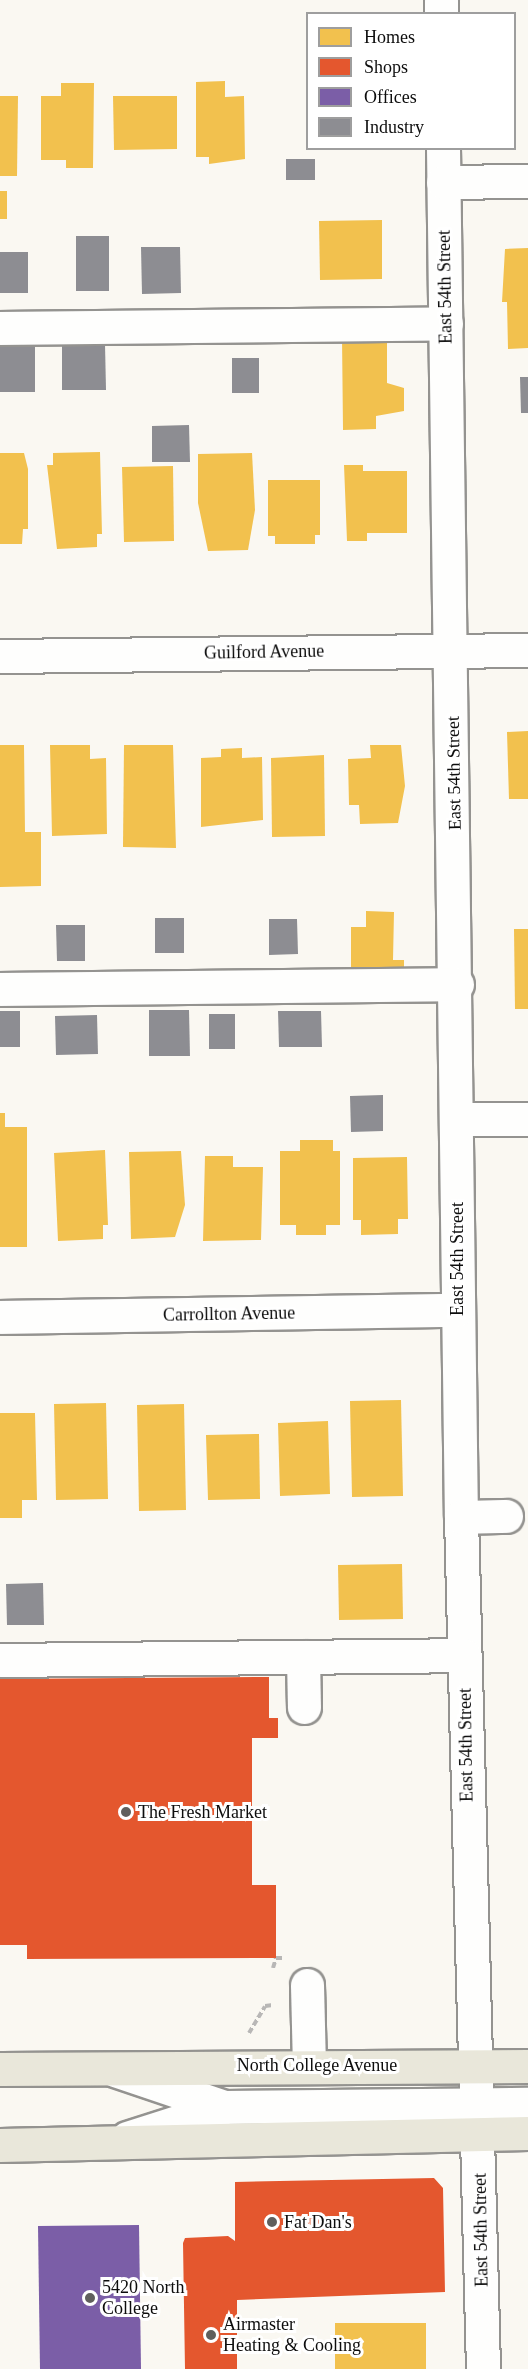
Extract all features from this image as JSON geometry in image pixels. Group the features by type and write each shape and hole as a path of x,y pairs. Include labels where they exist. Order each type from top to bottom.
{"main road":[{"name":"North College Avenue","path":"0,2069 309,2065 528,2066"},
{"name":"North College Avenue","path":"0,2145 107,2144 477,2121 528,2133"}],"street":[{"name":"East 54th Street","path":"443,150 457,984 457,1310 483,2369"},
{"path":"443,182 528,181"},
{"path":"0,328 446,323"},
{"name":"Guilford Avenue","path":"0,656 528,650"},
{"path":"0,989 457,984"},
{"path":"456,1119 528,1119"},
{"name":"Carrollton Avenue","path":"0,1317 457,1310"},
{"path":"461,1517 506,1516"},
{"path":"0,1660 464,1655"},
{"path":"303,1657 304,1707"},
{"path":"307,1984 309,2065"},
{"name":"North College Avenue","path":"105,2067 224,2107 477,2121 528,2104"},
{"name":"North College Avenue","path":"107,2144 224,2107"}],"path":[{"path":"247,2037 265,2006 273,2005"}],"building: Homes":[{"path":"225,81 225,97 244,96 245,159 209,164 209,157 196,157 196,82"},
{"path":"61,83 94,83 93,168 66,168 66,160 41,160 41,96 61,96"},
{"path":"0,96 18,96 17,176 0,176"},
{"path":"113,96 177,96 177,149 114,150"},
{"path":"0,191 7,191 7,219 0,219"},
{"path":"382,220 382,279 320,280 319,221"},
{"path":"528,248 528,348 508,349 507,302 502,302 505,249"},
{"path":"342,337 387,342 387,383 404,388 404,411 376,416 376,429 343,430"},
{"path":"100,452 102,534 97,534 97,547 57,549 47,465 53,465 53,453"},
{"path":"0,453 24,453 28,469 28,529 23,529 22,544 0,544"},
{"path":"252,453 255,510 248,550 208,551 198,503 198,454"},
{"path":"344,465 363,465 363,471 407,471 407,533 367,533 367,541 347,541"},
{"path":"173,466 174,541 124,542 122,467"},
{"path":"268,480 320,480 320,535 315,535 315,544 275,544 275,536 268,536"},
{"path":"528,731 528,799 509,799 507,732"},
{"path":"0,745 24,745 25,832 41,832 41,886 0,887"},
{"path":"50,745 90,745 90,759 106,758 107,834 52,836"},
{"path":"124,745 173,745 176,848 123,847"},
{"path":"370,745 401,745 405,786 398,823 360,824 359,805 349,805 348,759 371,758"},
{"path":"242,748 242,758 262,757 263,820 201,827 201,758 221,757 221,749"},
{"path":"324,755 325,836 272,837 271,758"},
{"path":"366,911 394,912 393,960 404,960 404,968 351,968 351,927 366,927"},
{"path":"514,929 528,929 528,1009 515,1009"},
{"path":"0,1113 5,1113 5,1127 27,1127 27,1247 0,1247"},
{"path":"300,1140 333,1140 333,1151 340,1151 340,1225 326,1225 326,1235 296,1235 296,1225 280,1225 280,1151 300,1151"},
{"path":"105,1150 108,1225 103,1225 103,1239 58,1241 54,1153"},
{"path":"181,1151 185,1205 175,1237 131,1239 129,1152"},
{"path":"205,1156 233,1156 233,1167 263,1167 261,1240 203,1241"},
{"path":"407,1157 408,1219 398,1219 398,1234 361,1235 361,1220 353,1220 353,1158"},
{"path":"401,1400 403,1496 352,1497 350,1401"},
{"path":"106,1403 108,1499 56,1500 54,1404"},
{"path":"184,1404 186,1510 139,1511 137,1405"},
{"path":"0,1413 35,1413 37,1500 22,1500 22,1518 0,1518"},
{"path":"328,1421 330,1494 280,1496 278,1423"},
{"path":"259,1434 260,1499 208,1500 206,1435"},
{"path":"402,1564 403,1619 339,1620 338,1565"},
{"path":"335,2323 426,2323 426,2369 335,2369"}],"building: Shops":[{"name":"The Fresh Market","path":"269,1677 269,1718 278,1718 278,1738 252,1738 252,1885 276,1885 276,1958 27,1959 27,1945 0,1945 0,1679"},
{"path":"434,2178 443,2188 445,2292 237,2300 237,2369 185,2369 183,2243 185,2238 228,2236 235,2241 235,2182"}],"building: Offices":[{"name":"5420 North College","path":"139,2225 141,2369 40,2369 38,2226"}],"building: Industry":[{"path":"286,159 315,159 315,180 286,180"},
{"path":"76,236 109,236 109,291 76,291"},
{"path":"141,247 180,247 181,293 142,294"},
{"path":"0,252 28,252 28,293 0,293"},
{"path":"105,344 106,390 62,390 62,345"},
{"path":"0,346 35,346 35,392 0,392"},
{"path":"232,358 259,358 259,393 232,393"},
{"path":"520,377 528,377 528,413 521,413"},
{"path":"189,425 190,462 152,462 152,426"},
{"path":"155,918 184,918 184,953 155,953"},
{"path":"269,919 297,919 298,954 269,955"},
{"path":"56,925 85,925 85,961 57,961"},
{"path":"149,1010 189,1010 190,1056 149,1056"},
{"path":"0,1011 20,1011 20,1047 0,1047"},
{"path":"278,1011 321,1011 322,1047 279,1047"},
{"path":"209,1014 235,1014 235,1049 209,1049"},
{"path":"97,1015 98,1054 56,1055 55,1016"},
{"path":"383,1095 383,1131 351,1132 350,1096"},
{"path":"43,1583 44,1625 7,1625 6,1584"}],"place":[{"name":"The Fresh Market","path":"126,1812"},
{"name":"Fat Dan's","path":"272,2222"},
{"name":"5420 North College","path":"90,2298"},
{"name":"Airmaster Heating & Cooling","path":"211,2335"}]}
